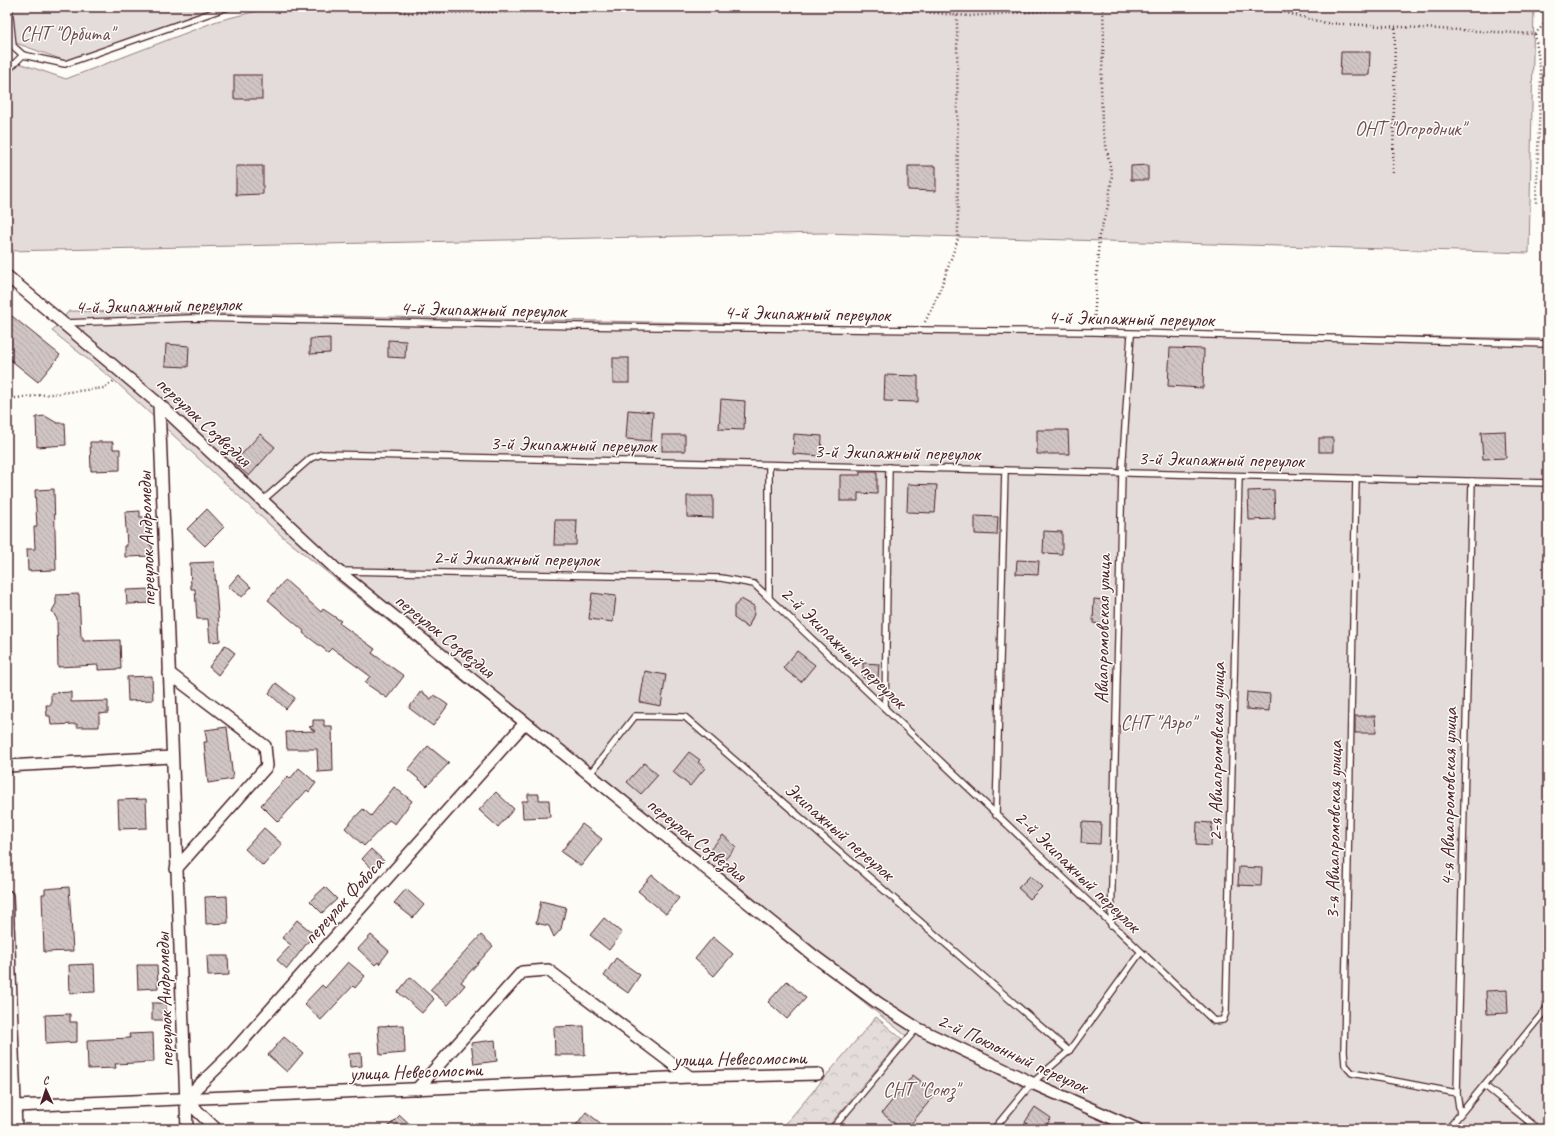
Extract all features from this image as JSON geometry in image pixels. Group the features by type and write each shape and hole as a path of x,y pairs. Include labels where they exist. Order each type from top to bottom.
{"street":[{"name":"переулок Созвездия","path":"7,276 125,373 338,571 814,956 878,1003"},
{"name":"переулок Андромеды","path":"159,404 187,1129"},
{"path":"169,673 266,746 266,766 176,869"},
{"name":"переулок Фобоса","path":"185,1099 232,1052 525,723"},
{"path":"7,766 172,757"},
{"path":"7,896 9,1008 16,1129"},
{"path":"417,1089 522,972 548,970 690,1077"},
{"name":"2-й Поклонный переулок","path":"878,1003 917,1028 1032,1083 1137,1129"},
{"name":"улица Невесомости","path":"15,1106 690,1077 818,1074"},
{"path":"185,1099 216,1129"}],"lane":[{"path":"9,7 14,46 23,55 65,64 228,7"},
{"path":"7,71 23,55"},
{"name":"4-й Экипажный переулок","path":"65,323 192,318 576,326 1093,332 1548,344"},
{"name":"Авиапромовская улица","path":"1111,925 1122,473 1131,334"},
{"name":"3-й Экипажный переулок","path":"262,501 311,458 322,454 1548,483"},
{"path":"769,464 769,598"},
{"path":"885,708 889,467"},
{"path":"996,815 1005,470"},
{"name":"2-я Авиапромовская улица","path":"1214,1021 1224,1020 1226,1012 1239,476"},
{"name":"3-я Авиапромовская улица","path":"1356,478 1344,1043 1345,1064 1352,1073 1457,1093"},
{"name":"4-я Авиапромовская улица","path":"1460,1114 1457,1093 1472,481"},
{"name":"2-й Экипажный переулок","path":"338,571 721,578 754,584 1140,953 1214,1021"},
{"name":"Экипажный переулок","path":"589,775 636,716 685,717 1069,1051"},
{"path":"994,1129 1032,1083 1069,1051 1140,953"},
{"path":"1448,1129 1548,1007"},
{"path":"832,1129 917,1028"},
{"path":"1484,1085 1538,1129"}],"path":[{"path":"385,7 408,13 581,10 614,7"},
{"path":"866,7 969,16 1102,7 1104,41 1101,82 1102,125 1112,176 1108,206 1099,236 1093,332"},
{"path":"1130,7 1270,7 1325,23 1535,34 1548,20"},
{"path":"920,330 939,292 958,239 957,15"},
{"path":"1393,173 1395,27"},
{"path":"1535,34 1541,76 1536,204"},
{"path":"7,398 104,388 125,373"}],"green space":[{"name":"СНТ \"Орбита\"","path":"11,7 218,7 66,61 13,42"},
{"name":"ОНТ \"Огородник\"","path":"273,7 1534,7 1529,253 822,233 7,251 7,59 66,79 217,21"},
{"name":"СНТ \"Аэро\"","path":"69,311 1548,339 1548,1129 835,1129 910,1039 283,537 115,381 52,331"},
{"path":"876,1017 902,1039 826,1129 781,1129"}],"building":[{"path":"1341,52 1370,52 1369,75 1340,75"},
{"path":"234,75 262,75 262,99 234,99"},
{"path":"1148,165 1148,180 1131,180 1131,166"},
{"path":"236,166 263,166 263,194 236,195"},
{"path":"908,166 936,166 936,191 908,190"},
{"path":"7,312 60,355 38,382 7,357"},
{"path":"330,338 330,353 310,354 310,339"},
{"path":"388,340 406,341 405,358 388,357"},
{"path":"166,344 189,346 188,367 165,366"},
{"path":"1170,348 1204,349 1203,388 1168,386"},
{"path":"613,358 629,358 629,383 613,383"},
{"path":"885,375 918,376 918,402 884,401"},
{"path":"721,399 745,401 744,430 719,429"},
{"path":"628,410 653,412 651,441 626,439"},
{"path":"45,416 57,423 65,423 66,445 37,447 36,417"},
{"path":"1037,430 1068,430 1069,454 1037,454"},
{"path":"1505,431 1506,458 1483,459 1481,432"},
{"path":"260,434 275,447 249,476 234,463"},
{"path":"794,434 822,436 821,456 793,454"},
{"path":"662,435 685,435 685,451 662,451"},
{"path":"1319,438 1333,438 1333,452 1319,452"},
{"path":"90,442 113,442 113,449 120,449 120,470 91,471"},
{"path":"860,472 877,472 877,494 858,493 858,501 840,501 840,475 860,475"},
{"path":"908,484 937,485 935,513 907,512"},
{"path":"54,489 56,570 28,571 27,549 35,549 34,527 37,527 35,490"},
{"path":"1274,490 1275,519 1249,520 1248,491"},
{"path":"687,496 713,496 713,518 687,517"},
{"path":"207,509 224,527 205,546 187,529"},
{"path":"140,511 140,517 148,517 150,545 152,545 153,556 125,557 125,546 127,546 125,512"},
{"path":"975,516 998,517 997,535 975,534"},
{"path":"555,520 577,520 576,545 554,545"},
{"path":"1044,531 1062,532 1062,554 1043,553"},
{"path":"1017,560 1039,561 1038,575 1016,574"},
{"path":"214,562 220,641 210,642 208,619 197,619 195,589 191,589 190,563"},
{"path":"238,575 251,587 242,597 228,587"},
{"path":"285,580 321,612 323,609 341,621 339,623 375,649 372,653 404,676 387,698 365,683 370,676 332,648 328,652 303,633 304,631 268,600"},
{"path":"152,589 153,603 127,604 126,590"},
{"path":"592,593 616,596 613,622 589,619"},
{"path":"79,594 81,637 83,637 83,641 120,640 121,669 98,670 98,665 58,667 57,619 52,611 56,604 56,595"},
{"path":"741,599 754,606 754,614 748,628 734,618 734,607"},
{"path":"1094,599 1105,600 1105,625 1093,623"},
{"path":"225,645 235,653 218,675 209,667"},
{"path":"797,651 815,665 801,682 783,668"},
{"path":"863,663 879,664 878,679 863,678"},
{"path":"645,671 666,675 661,706 640,702"},
{"path":"152,676 153,700 128,701 127,677"},
{"path":"276,683 295,698 286,709 269,693"},
{"path":"421,691 431,699 434,695 448,705 433,726 409,708"},
{"path":"71,692 71,702 108,701 108,713 99,714 99,727 77,727 77,724 51,725 50,716 47,716 46,705 51,705 51,693"},
{"path":"1247,692 1270,694 1269,711 1246,709"},
{"path":"1355,716 1375,716 1376,733 1355,733"},
{"path":"313,720 324,720 324,726 332,726 333,771 318,772 317,749 287,749 286,732 315,731 309,727 313,726"},
{"path":"227,727 233,779 208,783 204,742 207,742 205,730"},
{"path":"428,746 449,763 427,786 408,770"},
{"path":"689,752 700,760 698,762 705,768 690,786 673,772"},
{"path":"644,763 658,775 641,794 627,782"},
{"path":"299,768 316,783 309,792 307,790 278,822 261,805 288,776 290,779"},
{"path":"394,787 412,801 395,824 389,820 364,846 345,828 363,809 371,816"},
{"path":"496,792 514,809 498,827 479,810"},
{"path":"528,794 539,794 539,800 549,800 550,817 523,818 522,801 528,801"},
{"path":"146,799 147,828 119,829 118,800"},
{"path":"1082,822 1101,823 1100,844 1081,843"},
{"path":"1197,822 1212,823 1211,846 1196,845"},
{"path":"582,824 602,839 581,866 561,852"},
{"path":"264,828 282,844 263,866 245,849"},
{"path":"723,835 736,847 721,864 708,852"},
{"path":"371,849 384,861 375,871 362,859"},
{"path":"1239,867 1262,868 1261,886 1238,885"},
{"path":"652,875 679,898 666,914 638,891"},
{"path":"1030,876 1042,887 1030,899 1018,888"},
{"path":"69,887 73,951 44,952 42,894 45,894 45,889"},
{"path":"325,887 337,899 322,913 310,901"},
{"path":"406,889 424,905 413,918 394,903"},
{"path":"227,896 228,923 206,924 205,897"},
{"path":"541,901 566,907 561,929 554,937 549,926 536,923"},
{"path":"604,918 622,933 609,950 590,935"},
{"path":"297,920 314,934 287,969 277,960 291,945 282,938"},
{"path":"371,935 389,951 379,964 378,962 375,965 358,949"},
{"path":"481,935 493,946 461,982 465,985 448,1005 430,990"},
{"path":"713,937 733,954 714,976 695,959"},
{"path":"207,956 228,956 229,975 208,976"},
{"path":"616,958 640,975 628,993 604,976"},
{"path":"348,962 365,976 355,988 353,986 321,1020 304,1004 322,985 325,988"},
{"path":"94,964 95,992 70,993 69,965"},
{"path":"137,965 157,965 158,988 138,989"},
{"path":"410,977 434,999 422,1013 398,992"},
{"path":"787,981 806,998 787,1019 768,1002"},
{"path":"1507,990 1508,1013 1487,1014 1486,991"},
{"path":"152,1003 166,1003 166,1020 152,1020"},
{"path":"70,1014 70,1022 77,1022 77,1042 46,1044 45,1015"},
{"path":"404,1025 405,1053 380,1055 378,1026"},
{"path":"584,1026 585,1055 555,1055 554,1027"},
{"path":"153,1033 154,1062 115,1064 116,1068 88,1069 87,1040 130,1038 129,1034"},
{"path":"284,1037 303,1053 287,1072 268,1055"},
{"path":"495,1040 497,1061 474,1064 471,1043"},
{"path":"361,1053 362,1066 350,1067 349,1054"},
{"path":"913,1075 936,1093 907,1129 901,1129 882,1113"},
{"path":"1035,1107 1051,1118 1044,1129 1036,1129 1025,1122"},
{"path":"586,1112 608,1129 573,1129"},
{"path":"400,1115 415,1129 386,1129"}],"park label":[{"name":"СНТ \"Союз\"","path":"921,1089"}]}
